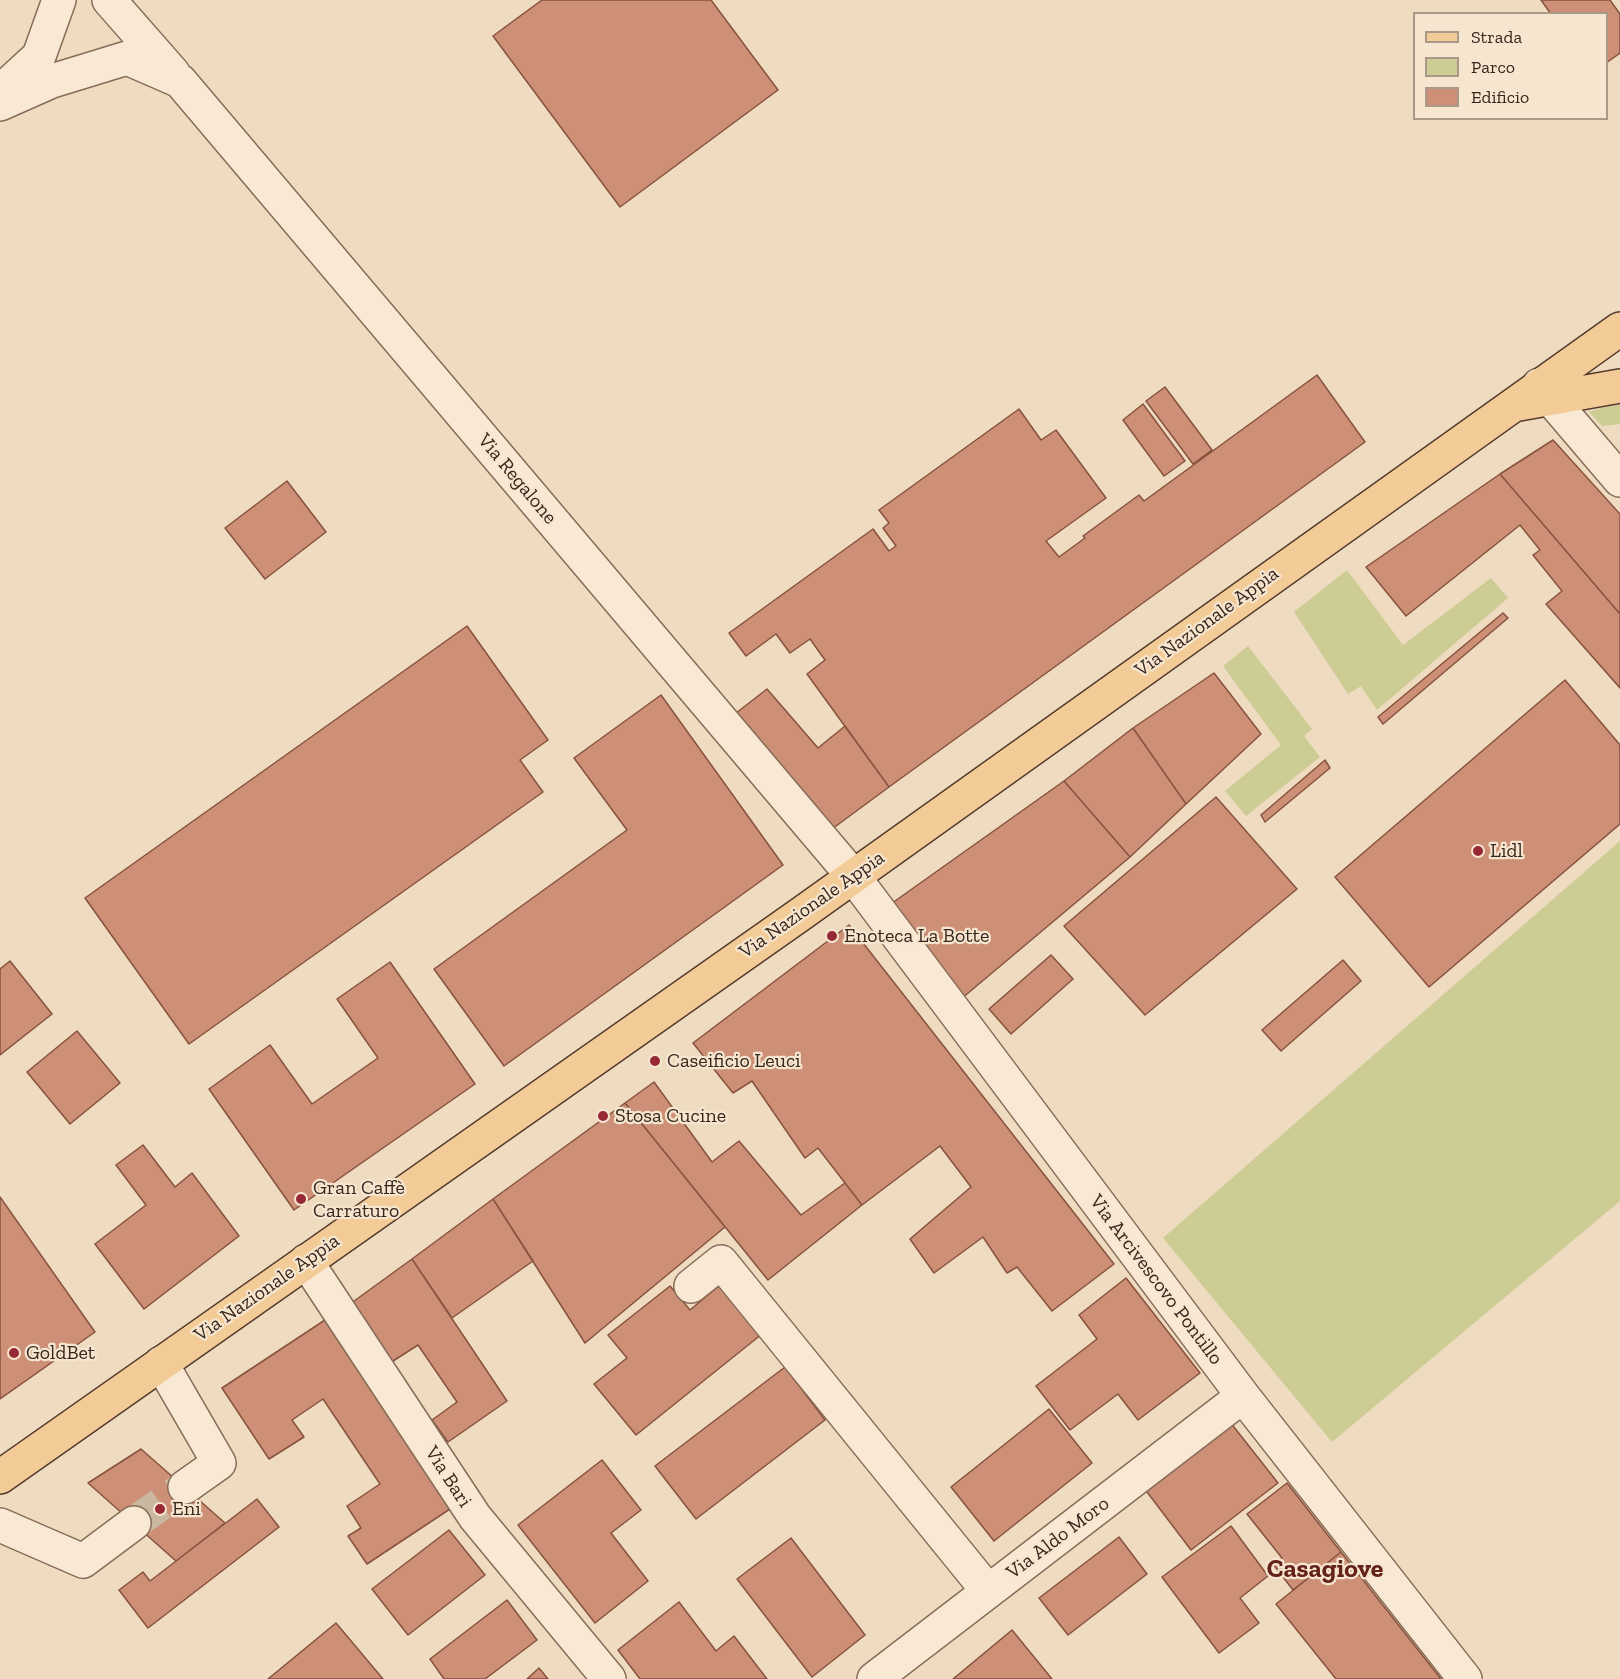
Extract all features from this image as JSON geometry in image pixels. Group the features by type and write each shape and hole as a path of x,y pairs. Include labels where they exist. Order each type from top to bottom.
{"main road":[{"name":"Via Nazionale Appia","path":"0,1477 853,876 1509,406 1545,392 1620,329"},
{"path":"1545,392 1620,386"}],"street":[{"path":"0,92 39,56 59,0"},
{"name":"Via Regalone","path":"109,0 853,876"},
{"name":"Via Regalone","path":"0,104 52,81 127,58 180,81"},
{"path":"1545,392 1620,480"},
{"name":"Via Arcivescovo Pontillo","path":"853,876 1243,1396 1465,1679"},
{"name":"Via Bari","path":"306,1261 475,1517 609,1679"},
{"path":"691,1286 721,1262 988,1591"},
{"path":"161,1363 219,1463 184,1487"},
{"name":"Via Aldo Moro","path":"874,1679 1243,1396"},
{"path":"0,1525 83,1561 134,1523"}],"green space":[{"path":"1620,402 1620,424 1602,426 1589,412"},
{"path":"1347,570 1403,645 1491,578 1508,598 1377,710 1361,686 1348,694 1294,612"},
{"path":"1248,646 1312,729 1304,736 1320,757 1246,816 1225,791 1281,745 1223,666"},
{"path":"1620,841 1620,1201 1332,1442 1163,1238"}],"building":[{"path":"542,0 711,0 778,90 620,207 493,36"},
{"path":"1541,0 1610,0 1620,14 1620,53 1608,62 1608,12 1550,12"},
{"path":"1317,375 1365,442 889,787 807,674 825,660 810,639 790,653 776,634 746,656 729,633 873,529 889,551 896,546 883,528 889,523 879,510 1019,409 1041,440 1056,430 1106,498 1046,541 1059,557 1085,538 1083,536 1139,495 1144,501"},
{"path":"1165,387 1212,450 1193,464 1146,401"},
{"path":"1143,404 1185,461 1164,476 1123,420"},
{"path":"1553,440 1620,514 1620,614 1500,474"},
{"path":"1500,474 1620,614 1620,688 1546,604 1562,591 1533,555 1540,550 1520,525 1406,616 1366,567"},
{"path":"287,481 326,532 265,579 225,528"},
{"path":"1503,613 1508,618 1383,724 1378,717"},
{"path":"467,626 548,740 520,760 543,792 189,1044 85,898"},
{"path":"1214,673 1261,734 1186,804 1133,728"},
{"name":"Lidl","path":"1565,680 1620,745 1620,824 1429,987 1335,877"},
{"path":"767,689 818,748 845,726 889,787 832,829 731,717"},
{"path":"661,695 783,865 504,1066 434,969 627,830 574,758"},
{"path":"1133,728 1186,804 1130,857 1064,781"},
{"path":"1325,760 1330,768 1265,822 1261,815"},
{"path":"1064,781 1130,857 961,999 888,906"},
{"path":"1216,797 1297,889 1145,1015 1064,926"},
{"path":"849,925 1114,1264 1052,1311 1017,1267 1007,1273 983,1237 934,1273 910,1239 971,1187 940,1146 862,1205 818,1148 805,1158 752,1081 733,1093 693,1043"},
{"path":"1051,955 1073,979 1011,1034 989,1009"},
{"path":"1343,960 1361,981 1281,1051 1262,1030"},
{"path":"10,961 52,1014 0,1055 0,969"},
{"path":"390,962 475,1084 294,1210 209,1089 270,1045 312,1104 378,1058 337,999"},
{"path":"77,1031 120,1083 70,1124 27,1072"},
{"path":"654,1082 712,1162 739,1141 801,1215 845,1183 862,1205 768,1280 625,1103"},
{"path":"625,1103 725,1227 585,1343 493,1199"},
{"path":"143,1145 175,1187 192,1173 239,1236 144,1309 95,1244 146,1205 116,1165"},
{"path":"0,1197 95,1332 0,1399"},
{"path":"493,1199 533,1261 452,1318 412,1259"},
{"path":"412,1259 507,1401 448,1442 432,1420 457,1402 418,1345 390,1363 350,1304"},
{"path":"1126,1278 1200,1373 1138,1420 1118,1394 1070,1430 1036,1386 1097,1339 1079,1315"},
{"path":"721,1284 762,1334 636,1435 594,1384 627,1358 608,1335 670,1286 690,1310"},
{"path":"328,1318 453,1507 367,1564 348,1536 361,1528 347,1506 380,1484 323,1399 292,1420 304,1437 269,1459 222,1388"},
{"path":"785,1367 825,1420 696,1519 655,1466"},
{"path":"1049,1409 1092,1463 994,1541 951,1487"},
{"path":"1230,1422 1278,1483 1191,1550 1144,1488"},
{"path":"141,1449 225,1523 176,1561 88,1483"},
{"path":"602,1460 641,1510 611,1533 648,1581 595,1623 518,1525"},
{"path":"1287,1483 1341,1552 1293,1590 1273,1564 1282,1558 1247,1514"},
{"path":"257,1499 279,1527 148,1628 119,1590 143,1572 150,1581"},
{"path":"1231,1526 1268,1576 1240,1598 1259,1623 1219,1653 1162,1577"},
{"path":"449,1530 485,1575 408,1635 372,1589"},
{"path":"1119,1537 1147,1574 1068,1635 1039,1598"},
{"path":"791,1538 865,1635 812,1677 737,1579"},
{"path":"1341,1552 1441,1679 1336,1679 1276,1604"},
{"path":"507,1600 537,1640 485,1679 444,1679 430,1659"},
{"path":"679,1602 716,1651 734,1636 767,1679 640,1679 618,1650"},
{"path":"336,1623 383,1679 268,1679"},
{"path":"1012,1630 1052,1679 953,1679"},
{"path":"539,1668 548,1679 527,1679"}],"tunnel":[{"path":"134,1523 185,1487"}],"place":[{"name":"Lidl","path":"1478,851"},
{"name":"Enoteca La Botte","path":"832,936"},
{"name":"Caseificio Leuci","path":"655,1061"},
{"name":"Stosa Cucine","path":"603,1116"},
{"name":"Gran Caffè Carraturo","path":"301,1199"},
{"name":"GoldBet","path":"14,1353"},
{"name":"Eni","path":"160,1509"}],"district":[{"name":"Casagiove","path":"1325,1570"}]}
